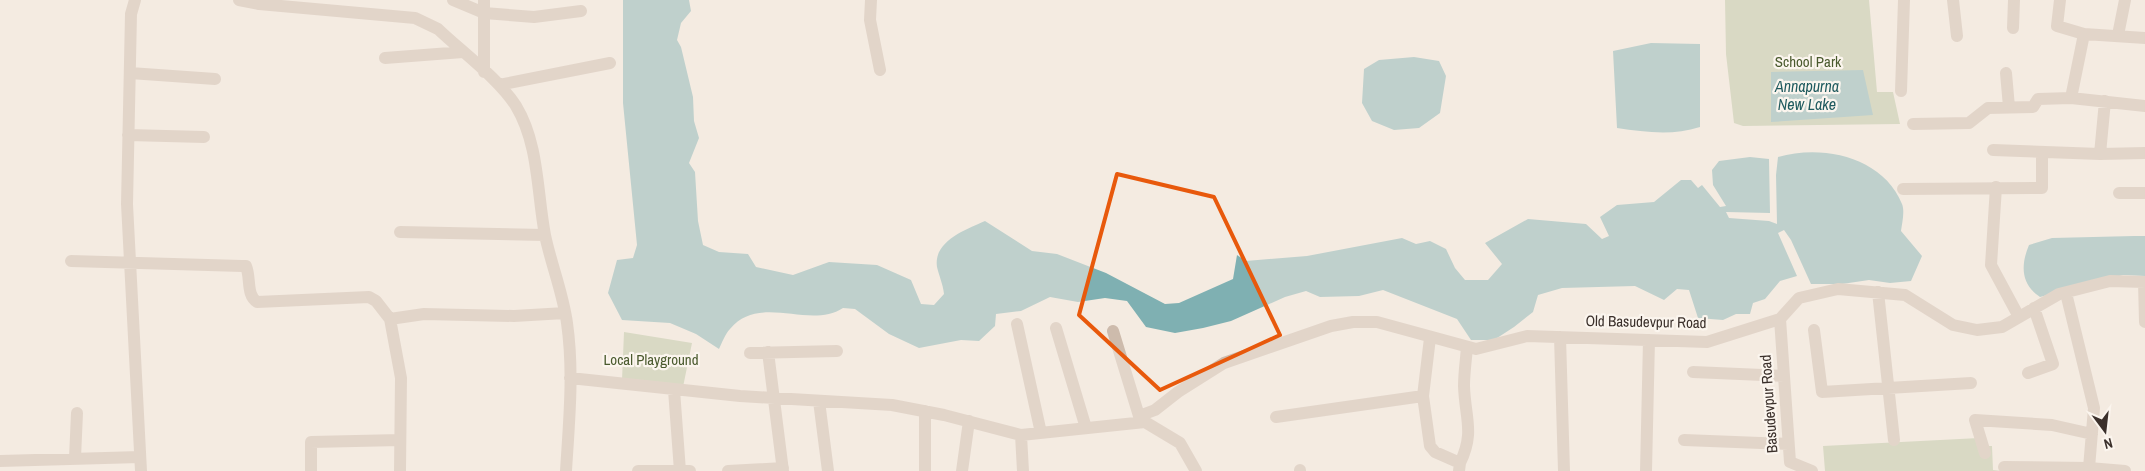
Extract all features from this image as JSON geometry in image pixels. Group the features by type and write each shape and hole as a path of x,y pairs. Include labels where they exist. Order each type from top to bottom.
{"street":[{"path":"134,0 131,14 127,204 142,471"},
{"path":"239,0 258,4 415,18 438,29 499,85 516,106 527,130 545,235 565,313 570,378 566,471"},
{"path":"453,0 484,13 534,17 581,11"},
{"path":"484,0 484,72"},
{"path":"871,0 870,20 880,70"},
{"path":"1902,91 1904,0"},
{"path":"1953,0 1957,36"},
{"path":"2013,28 2014,0"},
{"path":"2060,0 2057,26 2084,34 2145,38"},
{"path":"2118,35 2125,0"},
{"path":"2071,98 2084,34"},
{"path":"384,58 463,52"},
{"path":"499,85 610,63"},
{"path":"130,73 215,79"},
{"path":"2006,73 2009,107"},
{"path":"1913,124 1969,124 1988,108 2033,107 2038,99 2071,98 2145,106"},
{"path":"2100,154 2105,101"},
{"path":"128,135 204,137"},
{"path":"1993,150 2042,153 2145,153"},
{"path":"1903,189 2042,188 2042,153"},
{"path":"1996,187 1992,265 2019,317"},
{"path":"2119,193 2145,193"},
{"path":"400,232 545,235"},
{"path":"71,262 246,266 251,293 258,302 369,297 376,301 390,319 401,378 400,471"},
{"path":"1780,319 1799,298 1838,288 1905,295 1953,325 1977,330 2002,327 2034,308 2066,293 2110,281 2144,282 2145,322"},
{"path":"1878,292 1890,388 1894,440"},
{"path":"2066,293 2094,408 2089,468"},
{"path":"2028,373 2053,364 2034,308"},
{"path":"390,319 424,314 514,316 565,313"},
{"name":"Old Basudevpur Road","path":"1142,419 1178,392 1224,363 1331,326 1353,322 1377,322 1476,349 1527,336 1707,342 1780,319"},
{"name":"Basudevpur Road","path":"1780,319 1790,462 1812,471"},
{"path":"1017,324 1041,433"},
{"path":"1056,328 1086,428"},
{"path":"1814,330 1822,392 1971,383"},
{"path":"1113,331 1142,419 1180,443 1196,471"},
{"path":"1560,337 1564,471"},
{"path":"1430,338 1424,396 1430,446 1435,452 1459,467 1468,447 1469,429 1464,387 1467,347"},
{"path":"1646,471 1649,340"},
{"path":"750,352 837,351"},
{"path":"728,471 783,470 776,398 768,352"},
{"path":"1693,372 1784,376"},
{"path":"570,378 674,390 892,405 925,411 1021,435 1086,428 1142,419"},
{"path":"674,390 680,471"},
{"path":"1276,417 1424,396"},
{"path":"820,401 828,471"},
{"path":"925,411 925,471"},
{"path":"74,458 77,413"},
{"path":"1985,453 1975,420 2052,425 2092,434"},
{"path":"962,471 968,421"},
{"path":"1021,435 1023,471"},
{"path":"311,471 311,442 400,440"},
{"path":"1684,440 1788,444"},
{"path":"0,462 140,457"},
{"path":"2004,467 2089,468 2125,471"},
{"path":"638,471 690,471"}],"highlighted area":[{"path":"1117,174 1214,197 1280,335 1160,390 1079,315"}],"green space":[{"name":"School Park","path":"1725,0 1869,0 1877,92 1893,92 1900,124 1743,126 1734,123 1726,54"},
{"name":"Local Playground","path":"624,332 692,343 683,387 622,380"},
{"path":"1979,438 1983,446 1992,446 1993,470 2002,471 1825,471 1823,446"}],"water":[{"path":"623,0 689,0 691,11 681,23 677,40 681,47 693,97 694,121 699,138 689,163 695,172 698,221 703,245 719,252 748,254 756,267 793,275 829,262 877,265 911,280 921,304 934,305 944,294 937,267 937,258 940,250 953,237 985,221 1032,251 1057,254 1106,273 1165,304 1179,303 1233,279 1237,255 1246,261 1307,256 1402,238 1416,244 1430,241 1446,249 1455,268 1465,280 1488,280 1502,264 1485,243 1528,219 1586,224 1602,239 1609,236 1600,217 1617,205 1654,202 1681,180 1691,180 1698,188 1702,185 1720,207 1726,206 1713,185 1712,170 1719,161 1750,157 1769,159 1770,213 1726,212 1729,218 1769,221 1777,224 1776,175 1778,157 1795,153 1814,152 1850,158 1866,165 1881,175 1893,188 1902,204 1901,231 1922,256 1911,281 1890,283 1869,280 1842,284 1811,284 1791,240 1784,230 1778,233 1797,276 1780,281 1765,299 1753,303 1750,314 1736,314 1723,320 1698,318 1689,290 1677,289 1664,300 1635,286 1562,288 1538,295 1533,312 1494,340 1471,340 1457,319 1383,290 1359,296 1320,297 1306,291 1285,297 1231,321 1175,333 1146,327 1127,301 1105,298 1078,302 1050,297 1021,311 996,314 995,326 979,341 961,340 919,348 889,334 855,309 843,308 830,314 815,316 770,312 742,319 728,331 719,349 696,334 670,323 622,320 608,293 617,260 633,258 637,245 623,103"},
{"path":"1651,43 1700,44 1700,127 1679,132 1648,132 1617,128 1613,51"},
{"path":"1414,57 1439,61 1446,76 1440,113 1419,128 1394,130 1372,121 1362,103 1364,69 1379,60"},
{"name":"Annapurna New Lake","path":"1863,70 1873,115 1771,122 1771,72"},
{"path":"2145,236 2145,276 2123,275 2040,297 2033,292 2026,280 2024,266 2029,245 2052,238"}]}
